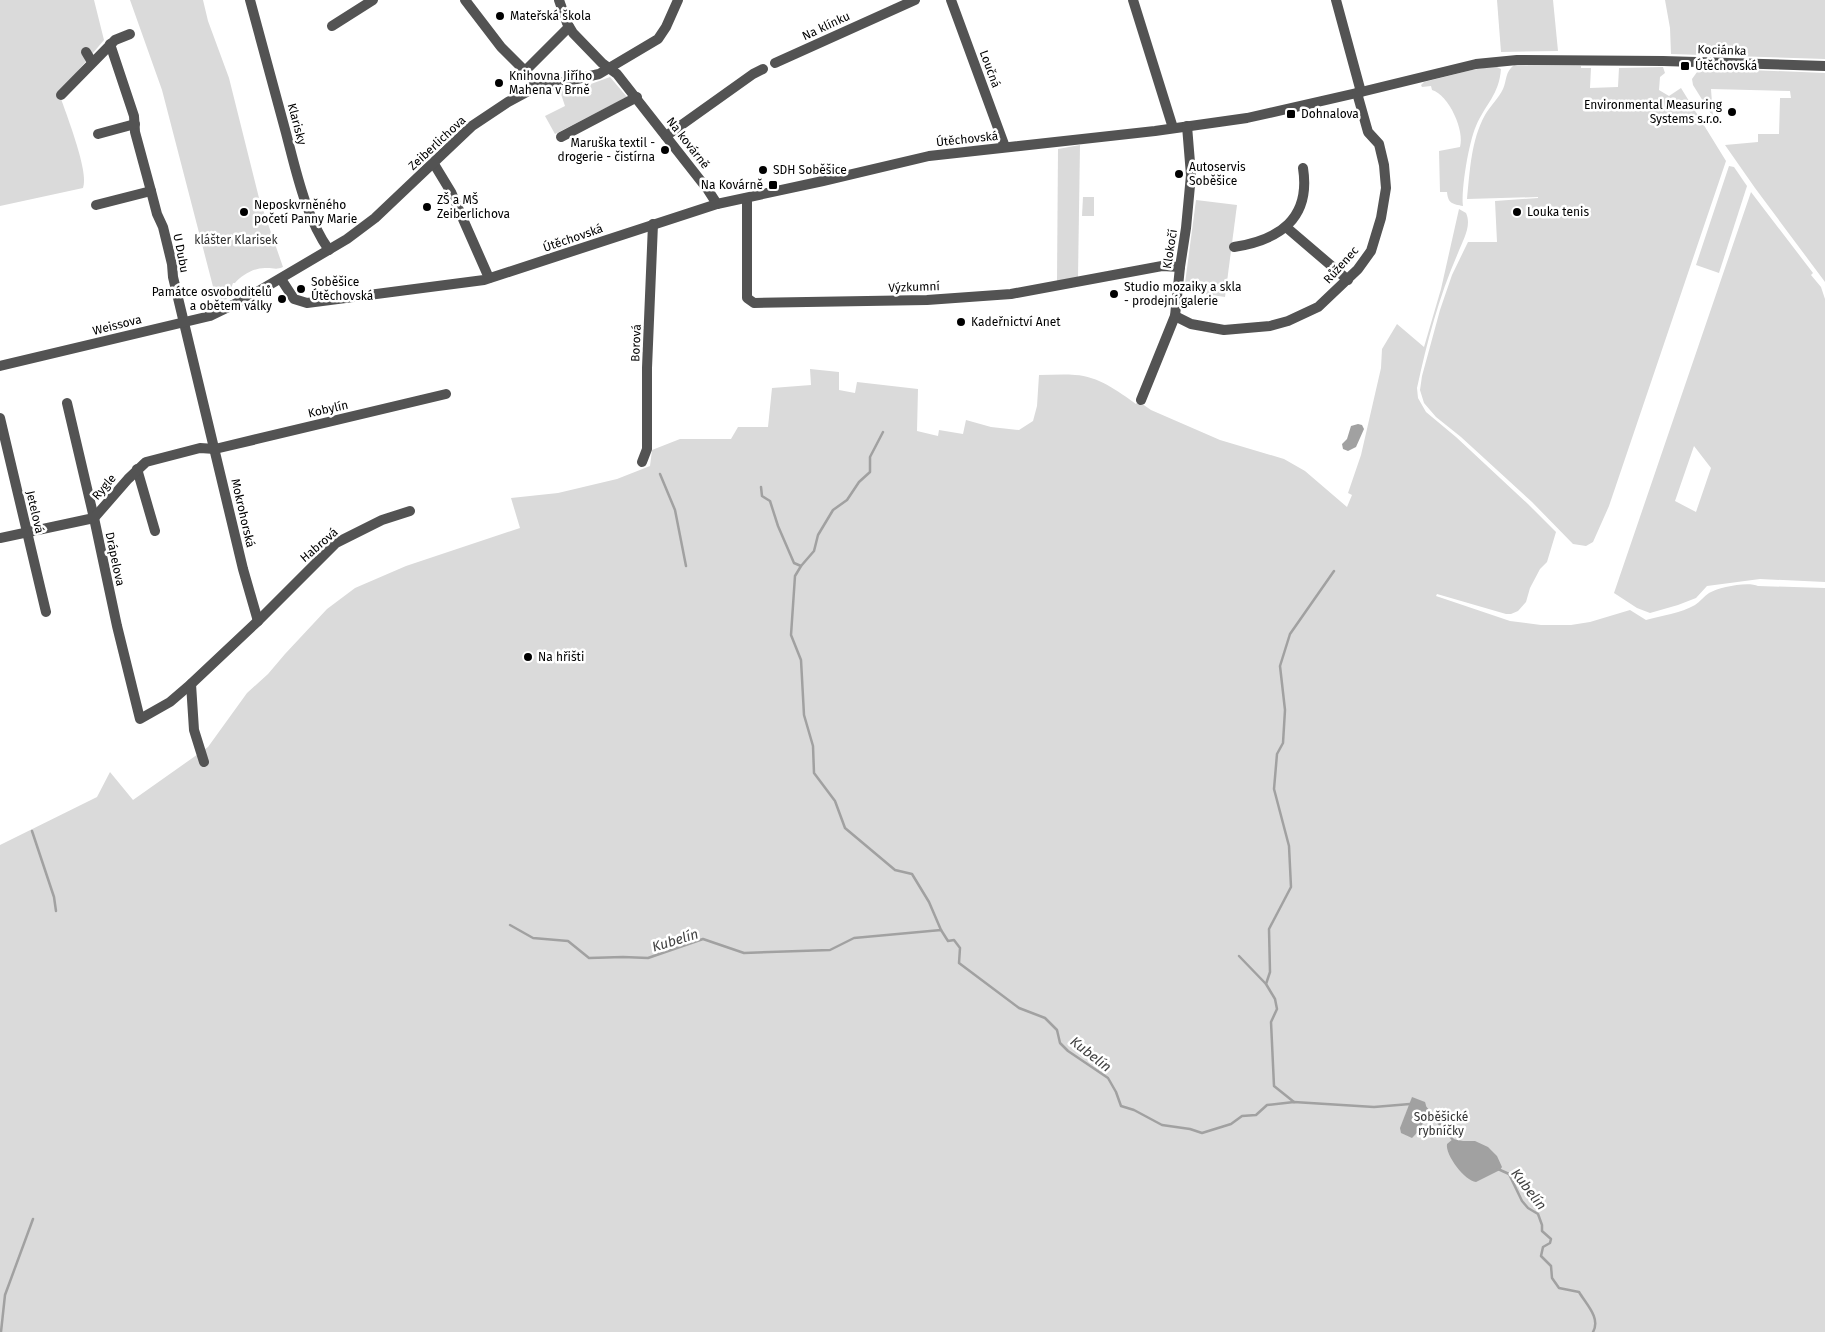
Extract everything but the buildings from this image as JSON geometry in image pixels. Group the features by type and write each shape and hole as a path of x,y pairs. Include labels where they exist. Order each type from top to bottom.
{"street":[{"name":"Klarisky","path":"250,0 295,167 311,216 329,250"},
{"path":"332,26 373,0"},
{"path":"465,0 501,47 525,71 536,88"},
{"name":"Na kovárně","path":"559,0 569,27 577,39 617,74 717,204"},
{"name":"Zeiberlichova","path":"237,304 329,250 375,218 472,126 521,94 536,88 588,78 610,69 658,39 670,20 678,0"},
{"name":"Na klínku","path":"775,63 915,0"},
{"name":"Loučná","path":"951,0 1005,147"},
{"path":"1133,0 1173,128"},
{"name":"Růženec","path":"1175,316 1191,324 1224,330 1270,326 1288,321 1318,307 1348,280 1370,252 1381,218 1386,188 1384,165 1379,144 1368,132 1336,0"},
{"path":"525,71 569,27"},
{"path":"61,95 110,44 118,38 130,34"},
{"name":"U Dubu","path":"110,44 135,124 157,214 163,227 172,264 173,277 185,321"},
{"path":"86,52 92,62"},
{"name":"Útěchovská","path":"281,279 294,299 307,303 472,282 490,278 717,204 929,156 1247,118 1458,68 1500,61 1679,61"},
{"name":"Kociánka","path":"1679,61 1825,66"},
{"path":"666,136 753,74 763,69"},
{"path":"561,137 637,98"},
{"path":"98,134 135,124"},
{"name":"Klokočí","path":"1141,400 1175,316 1191,175 1187,126"},
{"path":"434,164 451,192 490,278"},
{"path":"1234,248 1263,240 1279,233 1286,227 1296,214 1302,201 1304,191 1303,168"},
{"path":"96,205 151,191"},
{"name":"Výzkumní","path":"748,198 747,298 754,303 927,300 1011,294 1162,266 1180,267"},
{"name":"Borová","path":"642,462 647,449 647,368 654,224"},
{"path":"1286,227 1348,280"},
{"name":"Weissova","path":"0,366 217,314 237,304"},
{"name":"Mokrohorská","path":"185,321 258,621"},
{"name":"Kobylín","path":"215,449 446,394"},
{"name":"Drápelova","path":"67,404 140,719 170,702 191,684"},
{"name":"Jetelová","path":"0,418 46,612"},
{"name":"Rygle","path":"0,538 94,518 137,469 146,462 200,448 215,449"},
{"path":"137,469 155,531"},
{"name":"Habrová","path":"258,621 336,543 382,520 410,511"},
{"path":"204,762 194,730 191,684 258,621"}],"green space":[{"path":"0,0 94,0 104,40 59,93 80,156 83,169 83,188 0,206"},
{"name":"klášter Klarisek","path":"130,0 203,0 208,21 229,78 259,198 283,267 277,269 262,268 249,272 233,283 227,299 217,302 162,90"},
{"path":"1497,0 1553,0 1558,51 1501,52"},
{"path":"1665,0 1825,0 1825,59 1671,54 1670,28"},
{"path":"1514,65 1581,66 1581,68 1591,68 1590,88 1618,87 1619,68 1663,67 1665,73 1660,77 1659,90 1669,96 1681,88 1726,161 1609,506 1593,542 1586,546 1573,544 1532,502 1461,437 1436,417 1424,403 1420,390 1440,310 1452,275 1468,242 1497,242 1495,201 1538,198 1467,199 1472,156 1480,125 1501,92 1508,73"},
{"path":"1495,66 1501,69 1498,86 1473,133 1464,177 1463,206 1456,205 1450,201 1447,192 1440,192 1439,151 1460,147 1461,140 1458,123 1450,106 1444,99 1432,90 1431,86 1422,87 1421,85 1424,82"},
{"path":"1700,68 1825,73 1825,282 1725,145 1758,142 1758,134 1779,134 1780,98 1791,98 1790,91 1711,89 1713,117 1693,85 1692,79"},
{"path":"610,77 627,97 555,134 545,116 565,106 560,91 580,88"},
{"path":"1080,145 1078,277 1057,281 1058,149"},
{"path":"1729,166 1734,167 1747,186 1719,273 1696,265"},
{"path":"1751,192 1813,273 1811,275 1821,287 1825,299 1825,582 1760,579 1707,586 1696,598 1650,613 1637,608 1614,593","holes":["1694,446 1711,468 1696,512 1675,501"]},
{"path":"1083,197 1094,197 1094,216 1082,216"},
{"path":"1196,200 1237,205 1225,297 1184,291"},
{"name":"Soběšické rybníčky","path":"1459,209 1466,213 1468,218 1467,228 1434,319 1417,388 1418,398 1426,412 1456,437 1556,532 1547,562 1540,569 1530,588 1526,602 1518,611 1506,614 1437,594 1436,596 1510,621 1541,625 1571,625 1590,622 1630,610 1646,620 1664,616 1695,605 1707,594 1734,585 1825,588 1825,1332 0,1332 0,845 97,797 110,772 133,800 208,747 247,693 268,674 327,609 355,588 406,566 520,528 511,498 558,493 617,479 650,466 652,450 680,439 731,439 738,427 768,427 772,388 811,385 810,369 839,372 839,390 855,393 857,382 918,389 917,431 938,436 939,430 963,434 966,420 991,427 1019,430 1033,421 1037,406 1039,375 1066,375 1092,378 1107,385 1136,404 1138,401 1151,410 1220,440 1284,459 1305,471 1347,507 1352,495 1348,493 1361,455 1381,368 1382,349 1397,324 1424,347 1441,289"}],"shaded area":[{"path":"1362,425 1364,429 1356,447 1348,451 1343,449 1342,444 1347,439 1351,426"},
{"path":"1412,1097 1425,1102 1426,1112 1419,1130 1412,1138 1401,1133 1400,1128"},
{"path":"1453,1139 1475,1141 1488,1147 1497,1156 1502,1167 1500,1170 1476,1182 1472,1181 1452,1161 1447,1144"}],"waterway":[{"path":"883,432 870,457 870,472 859,482 847,500 833,510 818,535 814,551 795,576 791,635 801,660 804,715 813,746 814,773 835,801 845,828 895,870 912,874 929,902 941,930"},
{"path":"660,474 675,510 686,566"},
{"path":"761,487 762,496 770,501 778,526 794,563 801,566"},
{"path":"1294,1102 1274,1086 1271,1022 1277,1009 1275,999 1266,984 1270,972 1269,929 1291,887 1289,846 1274,789 1277,754 1283,743 1285,710 1280,666 1290,634 1334,571"},
{"path":"32,831 54,897 56,911"},
{"name":"Kubelín","path":"510,925 533,938 568,941 589,958 648,958 703,939 744,953 830,950 854,938 941,930 948,941 954,940 960,948 959,963 1019,1008 1045,1018 1057,1030 1060,1043 1068,1051 1108,1078 1121,1106 1134,1110 1162,1125 1190,1129 1202,1133 1231,1124 1242,1116 1256,1115 1267,1105 1294,1102 1374,1107 1410,1104"},
{"path":"1239,956 1266,984"},
{"name":"Kubelín","path":"1425,1107 1454,1141"},
{"name":"Kubelín","path":"1498,1169 1509,1174 1522,1201 1528,1208 1538,1214 1542,1231 1551,1239 1550,1243 1543,1247 1541,1256 1551,1266 1552,1278 1559,1288 1579,1292 1589,1306 1595,1322 1593,1332"},
{"path":"1,1332 5,1295 33,1219"}],"place":[{"name":"Mateřská škola","path":"500,16"},
{"name":"Útěchovská","path":"1685,66"},
{"name":"Knihovna Jiřího Mahena v Brně","path":"499,83"},
{"name":"Environmental Measuring Systems s.r.o.","path":"1732,112"},
{"name":"Dohnalova","path":"1291,114"},
{"name":"Maruška textil - drogerie - čistírna","path":"665,150"},
{"name":"SDH Soběšice","path":"763,170"},
{"name":"Autoservis Soběšice","path":"1179,174"},
{"name":"Na Kovárně","path":"773,185"},
{"name":"ZŠ a MŠ Zeiberlichova","path":"427,207"},
{"name":"Neposkvrněného početí Panny Marie","path":"244,212"},
{"name":"Louka tenis","path":"1517,212"},
{"name":"Soběšice Útěchovská","path":"301,289"},
{"name":"Studio mozaiky a skla - prodejní galerie","path":"1114,294"},
{"name":"Památce osvoboditelů a obětem války","path":"282,299"},
{"name":"Kadeřnictví Anet","path":"961,322"},
{"name":"Na hřišti","path":"528,657"}]}
